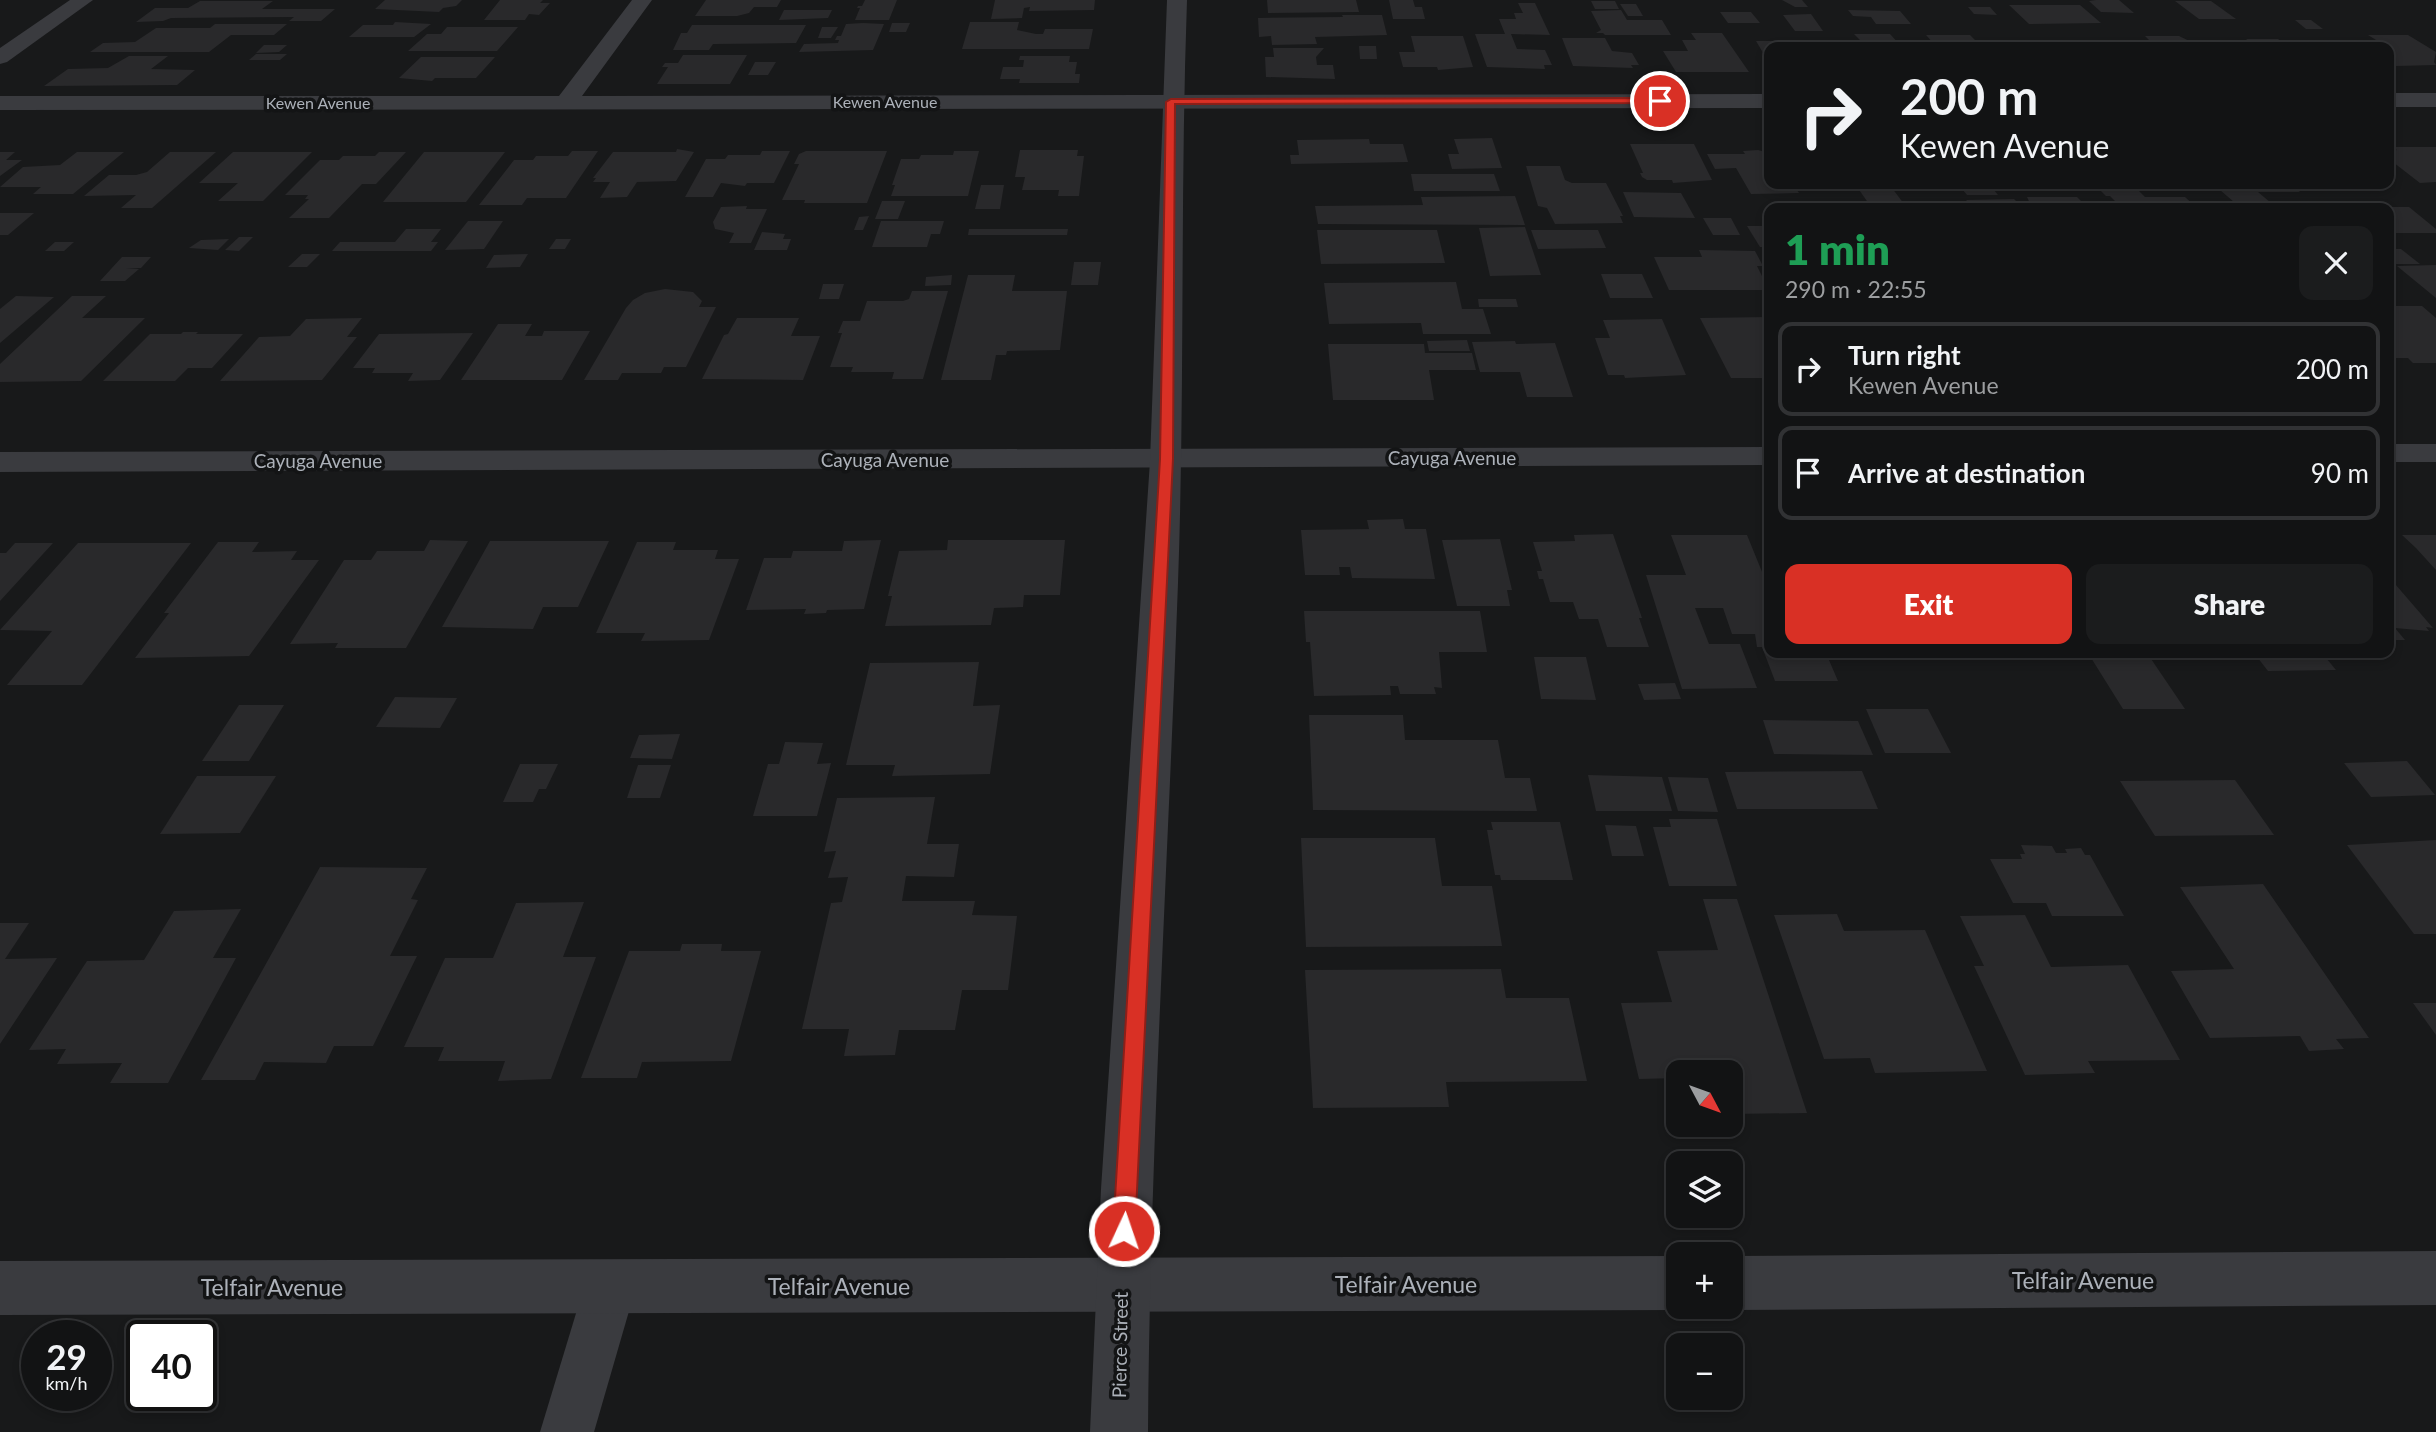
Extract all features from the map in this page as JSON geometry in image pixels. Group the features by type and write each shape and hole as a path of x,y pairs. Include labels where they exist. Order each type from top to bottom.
{"street":[{"path":"0,58 83,0"},
{"path":"566,102 642,0"},
{"name":"Pierce Street","path":"1119,1432 1121,1287 1166,459 1171,102 1177,0"},
{"path":"2394,100 2436,100"},
{"name":"Kewen Avenue","path":"0,103 1764,101"},
{"path":"2394,453 2436,453"},
{"name":"Cayuga Avenue","path":"0,462 1764,456"},
{"name":"Telfair Avenue","path":"1743,1283 2436,1278"},
{"name":"Telfair Avenue","path":"0,1288 1121,1287 1666,1283"}],"lane":[{"path":"567,1432 610,1287"}],"building":[{"path":"385,0 462,0 456,6 443,8 439,12 375,9"},
{"path":"500,0 543,0 540,3 550,3 539,15 529,14 525,20 484,20"},
{"path":"706,0 781,0 777,7 754,7 749,13 737,16 695,16"},
{"path":"865,0 897,0 889,20 855,20 860,8 857,8 858,6 862,6"},
{"path":"995,0 1095,0 1094,10 1029,11 1030,7 1024,8 1022,18 991,19"},
{"path":"1267,0 1356,0 1359,12 1268,13"},
{"path":"1389,0 1413,0 1415,7 1422,7 1425,19 1393,19"},
{"path":"1782,0 1802,0 1808,7 1795,7"},
{"path":"2119,0 2134,13 2101,12 2089,1"},
{"path":"200,1 273,1 262,9 335,9 321,21 289,21 294,17 171,18 136,22 155,8 188,8"},
{"path":"1591,1 1615,1 1619,9 1595,9"},
{"path":"2175,1 2211,1 2236,19 2199,19"},
{"path":"1518,3 1535,3 1550,35 1511,34 1517,49 1545,50 1552,65 1544,65 1545,69 1487,67 1475,34 1505,34 1499,19 1516,19 1514,13 1523,13"},
{"path":"1620,4 1636,4 1643,16 1628,16"},
{"path":"2009,5 2080,5 2101,23 2029,24"},
{"path":"1968,7 1990,7 1997,15 1974,14"},
{"path":"784,10 832,10 828,18 779,20"},
{"path":"1621,10 1627,20 1662,20 1671,35 1596,33 1601,30 1591,11"},
{"path":"1848,10 1900,11 1911,24 1876,24 1871,17 1853,16"},
{"path":"1720,12 1751,12 1760,23 1728,23"},
{"path":"1811,14 1823,31 1795,31 1783,15"},
{"path":"1342,15 1382,15 1387,35 1315,37 1317,44 1272,45 1271,36 1259,37 1258,18 1343,17"},
{"path":"2295,20 2311,20 2323,29 2306,29"},
{"path":"395,22 431,24 414,37 349,37 363,25 393,25"},
{"path":"970,22 1019,22 1017,30 1036,34 1043,34 1045,29 1093,29 1089,49 962,49"},
{"path":"892,23 910,23 906,32 889,32"},
{"path":"215,24 287,24 274,35 231,35 209,52 90,52 103,43 135,42 156,28 210,28"},
{"path":"846,24 884,24 873,50 799,52 804,44 838,43 839,40 835,40 837,36 841,36"},
{"path":"692,25 806,25 796,43 713,44 709,50 673,50 681,33 687,33"},
{"path":"447,27 518,27 497,51 408,51 427,34 441,34"},
{"path":"822,27 838,27 831,38 818,38"},
{"path":"1691,33 1722,33 1749,72 1676,72 1663,51 1688,51 1682,40 1696,40"},
{"path":"1854,34 1890,34 1897,42 1862,42"},
{"path":"1926,35 1970,35 1977,42 1932,42"},
{"path":"2368,35 2408,35 2436,52 2436,65 2396,66 2394,42 2379,42"},
{"path":"1411,36 1463,36 1473,67 1438,70 1437,67 1403,67 1399,52 1415,52"},
{"path":"2145,36 2179,36 2192,42 2129,40 2149,40"},
{"path":"1562,38 1605,38 1612,51 1632,53 1639,65 1631,65 1633,68 1573,66"},
{"path":"2246,39 2278,39 2282,42 2250,42"},
{"path":"1756,41 1815,42 1764,42 1764,55"},
{"path":"264,45 287,45 279,52 256,53"},
{"path":"1359,46 1376,46 1377,59 1360,59"},
{"path":"1273,48 1324,48 1316,57 1317,65 1333,65 1335,79 1266,77 1265,57 1274,57"},
{"path":"256,54 287,54 280,60 249,60"},
{"path":"683,55 747,55 730,84 657,84 668,67 662,67 665,63 678,63"},
{"path":"129,56 168,56 151,69 195,70 177,85 44,86 68,69 108,68"},
{"path":"1020,56 1070,56 1069,62 1077,62 1075,74 1080,74 1079,83 1019,83 1020,79 1000,79 1003,67 1023,67 1024,60 1019,60"},
{"path":"421,57 495,57 476,78 435,78 432,81 399,78"},
{"path":"755,62 776,62 768,75 748,75"},
{"path":"1492,138 1502,168 1452,169 1448,154 1459,154 1454,139"},
{"path":"1369,139 1370,144 1403,144 1408,162 1291,164 1290,155 1299,155 1297,140"},
{"path":"1630,144 1694,144 1712,180 1673,183 1672,180 1647,180 1640,173 1643,173"},
{"path":"2394,147 2436,147 2436,182 2420,183 2394,163 2394,150 2397,150"},
{"path":"677,149 694,152 676,181 637,182 627,197 600,198 610,182 593,182 596,178 593,178 613,152 676,152"},
{"path":"1020,150 1078,150 1077,156 1084,156 1079,196 1058,196 1059,190 1022,190 1025,177 1015,177"},
{"path":"572,151 598,151 566,198 527,198 522,205 479,205 514,160 533,160 536,156 568,156"},
{"path":"762,151 790,151 774,183 747,183 745,186 721,183 713,197 685,197 706,159 725,159 728,155 760,155"},
{"path":"806,151 887,151 867,203 804,203 805,200 782,200 799,164 794,164 799,154"},
{"path":"954,151 979,151 968,196 891,196 901,159 919,159 921,155 953,155"},
{"path":"1743,151 1764,152 1764,189 1796,189 1799,193 1751,194 1736,168 1715,169 1707,154 1745,154"},
{"path":"0,152 15,152 6,160 22,160 0,176"},
{"path":"77,152 124,152 73,194 33,194 41,187 0,187 23,167 60,165"},
{"path":"170,152 216,152 152,208 121,208 136,195 84,196 109,175 136,175 147,172"},
{"path":"233,152 312,152 263,201 218,201 238,183 199,183"},
{"path":"379,152 406,152 376,184 362,184 329,218 289,218 309,199 305,199 308,195 285,195 320,160 339,160 343,156 375,156"},
{"path":"424,152 505,152 466,202 383,202"},
{"path":"1526,166 1560,166 1565,180 1572,183 1606,183 1623,216 1620,216 1623,223 1555,224 1547,208 1538,206"},
{"path":"1411,174 1494,174 1500,191 1414,191"},
{"path":"981,185 1004,185 1000,209 975,209"},
{"path":"1858,189 1893,189 1903,203 1868,203"},
{"path":"1962,189 2006,190 1994,190 1998,195 1967,195"},
{"path":"2099,189 2137,189 2145,197 2185,197 2192,203 2117,203 2110,196 2106,196"},
{"path":"2219,189 2296,189 2300,192 2258,192 2271,203 2235,203"},
{"path":"1623,192 1681,193 1695,218 1634,217"},
{"path":"1515,196 1525,225 1318,224 1315,206 1423,205 1421,197"},
{"path":"2027,197 2077,197 2083,203 2030,203"},
{"path":"2014,199 2018,203 1969,203 1966,200"},
{"path":"882,201 905,201 898,219 875,219"},
{"path":"747,206 746,209 767,209 751,243 729,243 734,233 715,229 713,222 721,207"},
{"path":"2394,207 2409,207 2436,229 2436,233 2394,233"},
{"path":"0,213 34,213 8,235 0,235"},
{"path":"869,216 863,230 854,230 859,217"},
{"path":"1703,218 1731,218 1740,235 1713,235"},
{"path":"468,221 503,221 484,249 445,250"},
{"path":"881,221 944,221 940,234 931,234 927,247 872,247"},
{"path":"1747,226 1764,226 1764,247 1760,247"},
{"path":"1525,227 1541,275 1490,276 1479,228"},
{"path":"406,229 441,229 431,242 438,242 431,251 332,251 340,242 395,242"},
{"path":"969,229 1068,229 1067,235 968,235"},
{"path":"1317,230 1437,230 1445,263 1321,264"},
{"path":"1531,230 1598,230 1606,248 1538,249"},
{"path":"762,232 785,234 783,239 791,239 787,250 754,250"},
{"path":"239,237 253,237 239,251 225,250"},
{"path":"229,239 218,250 189,248 201,240"},
{"path":"556,239 571,239 565,249 549,249"},
{"path":"55,242 74,242 64,251 45,251"},
{"path":"2394,249 2401,249 2420,264 2394,264"},
{"path":"1699,250 1755,251 1763,266 1757,266 1764,280 1764,290 1669,290 1654,257 1702,257"},
{"path":"302,254 320,254 307,267 288,267"},
{"path":"528,254 520,267 486,268 494,255"},
{"path":"122,257 151,257 141,268 126,268 139,269 125,281 100,281"},
{"path":"1074,262 1101,262 1098,285 1071,285"},
{"path":"2436,265 2436,298 2397,266"},
{"path":"1601,274 1642,274 1653,298 1610,298"},
{"path":"952,275 951,285 925,286 926,277"},
{"path":"968,275 1015,275 1012,291 1067,291 1060,350 1007,351 1006,355 996,355 991,380 941,380"},
{"path":"1456,282 1462,309 1483,309 1491,334 1423,334 1421,323 1329,324 1324,283"},
{"path":"823,284 844,284 839,299 819,299"},
{"path":"665,289 693,292 702,301 699,307 716,307 686,367 664,367 661,373 622,373 618,380 584,380 633,300 645,293"},
{"path":"912,291 948,291 923,379 892,379 894,372 851,372 853,367 830,367 842,333 838,333 843,321 860,321 867,301 903,301 909,299"},
{"path":"16,296 54,297 0,343 0,309"},
{"path":"72,296 106,296 82,318 145,318 81,381 0,382 0,364"},
{"path":"1478,299 1516,299 1518,307 1479,307"},
{"path":"2394,306 2422,306 2436,318 2436,363 2413,363 2408,358 2394,358"},
{"path":"1764,317 1764,378 1731,378 1700,318"},
{"path":"362,318 347,337 357,337 322,380 220,381 259,337 290,336 306,319"},
{"path":"737,318 799,318 791,336 820,336 803,380 702,379 724,335 728,334"},
{"path":"1662,319 1686,375 1625,378 1624,375 1608,375 1595,338 1610,338 1603,320"},
{"path":"498,324 532,324 525,336 542,336 544,331 590,331 562,380 461,380"},
{"path":"473,333 440,380 408,381 413,373 372,373 375,368 353,368 379,334"},
{"path":"150,334 243,334 212,368 188,368 175,381 103,381"},
{"path":"1467,340 1470,351 1429,351 1427,341"},
{"path":"1515,341 1516,344 1555,343 1573,397 1527,397 1520,372 1480,372 1472,342"},
{"path":"1328,344 1424,344 1425,353 1472,353 1476,370 1429,370 1434,400 1333,400"},
{"path":"1403,519 1405,529 1426,529 1435,579 1352,578 1350,567 1339,567 1340,575 1305,575 1301,530 1369,529 1367,520"},
{"path":"1613,534 1642,618 1639,618 1649,647 1607,647 1598,619 1579,619 1573,602 1550,602 1543,579 1539,579 1537,571 1542,571 1533,542 1575,541 1574,535"},
{"path":"1671,535 1747,535 1764,577 1764,652 1762,647 1757,647 1755,634 1732,634 1723,608 1695,608 1709,644 1740,644 1757,688 1682,689 1646,575 1686,575"},
{"path":"2402,535 2436,535 2436,570 2416,548"},
{"path":"1500,539 1512,590 1507,590 1510,606 1457,606 1442,540"},
{"path":"430,540 468,541 406,648 335,648 338,643 290,644 344,560 371,560 377,551 424,551"},
{"path":"881,540 864,609 804,614 806,609 746,610 764,558 791,558 793,551 842,551 844,541"},
{"path":"948,540 1065,540 1060,595 1024,595 1023,607 994,608 991,625 885,626 892,596 888,596 899,551 947,550"},
{"path":"490,541 609,541 578,607 543,607 533,629 442,627"},
{"path":"218,542 259,542 252,552 297,551 291,560 319,560 249,656 135,658 169,613 164,613"},
{"path":"637,542 676,542 673,550 718,550 715,559 739,559 709,640 641,641 645,633 596,633"},
{"path":"15,543 53,543 0,601 0,553 6,553"},
{"path":"78,543 191,543 82,685 7,685 52,631 0,630"},
{"path":"2394,583 2433,628 2426,627 2429,631 2395,628 2405,640 2394,640"},
{"path":"1304,611 1480,611 1487,652 1439,652 1442,688 1434,687 1436,694 1400,694 1398,686 1390,686 1391,695 1314,696 1310,642 1306,642"},
{"path":"1534,657 1586,657 1596,700 1541,699"},
{"path":"1766,658 1828,658 1838,681 1775,681"},
{"path":"2091,658 2150,658 2185,709 2123,709"},
{"path":"2258,658 2326,658 2336,670 2268,671"},
{"path":"979,662 973,706 1000,705 990,774 892,776 895,765 846,765 870,663"},
{"path":"1675,683 1681,699 1644,700 1638,684"},
{"path":"395,697 457,698 440,728 376,727"},
{"path":"239,705 284,705 249,761 202,761"},
{"path":"1866,709 1928,709 1951,753 1885,753"},
{"path":"1309,715 1403,715 1405,740 1498,740 1505,778 1530,778 1537,811 1313,810"},
{"path":"1763,720 1858,721 1873,755 1774,754"},
{"path":"680,734 672,759 630,758 639,735"},
{"path":"785,742 823,743 817,764 831,763 817,816 753,816 768,764 779,764"},
{"path":"2407,761 2435,795 2371,797 2344,763"},
{"path":"520,764 558,764 546,789 539,789 533,802 503,802"},
{"path":"638,765 671,765 660,798 627,798"},
{"path":"1862,771 1878,809 1737,809 1725,772"},
{"path":"1588,775 1662,777 1672,811 1596,811"},
{"path":"197,776 276,776 240,833 160,834"},
{"path":"1668,777 1708,778 1718,812 1678,811"},
{"path":"2235,780 2274,835 2155,836 2120,781"},
{"path":"935,797 927,844 959,844 954,877 906,876 902,901 975,901 972,915 1017,916 1008,990 962,990 955,1030 899,1030 895,1055 844,1056 849,1029 802,1029 831,903 842,902 848,877 828,878 836,851 824,852 837,798"},
{"path":"1669,819 1717,819 1737,886 1669,886 1653,827 1671,827"},
{"path":"1491,822 1560,822 1573,880 1501,880 1500,875 1495,875 1487,830 1493,830"},
{"path":"1605,825 1636,826 1644,856 1612,856"},
{"path":"1301,838 1435,838 1442,886 1492,886 1502,946 1306,947"},
{"path":"2436,840 2436,934 2414,934 2347,845"},
{"path":"2021,845 2052,846 2056,853 2067,853 2065,849 2081,848 2085,855 2090,855 2124,916 2052,916 2046,903 2013,903 1990,859 2022,859 2020,854 2025,854"},
{"path":"320,867 427,868 411,899 418,900 390,956 417,956 373,1046 334,1046 326,1063 264,1062 255,1080 201,1080"},
{"path":"2263,884 2369,1038 2336,1039 2344,1049 2309,1051 2300,1036 2210,1038 2171,971 2234,969 2180,887"},
{"path":"1703,899 1737,899 1807,1113 1743,1114 1743,1060 1666,1060 1666,1078 1639,1079 1621,1003 1672,1002 1657,951 1718,950"},
{"path":"584,902 563,957 596,957 551,1079 498,1081 505,1061 438,1061 444,1047 404,1047 445,958 493,958 516,903"},
{"path":"241,909 213,958 236,958 168,1083 110,1083 122,1063 57,1064 66,1049 29,1050 87,961 144,960 174,911"},
{"path":"1837,914 1844,931 1925,930 1987,1071 1875,1073 1870,1058 1824,1059 1774,915"},
{"path":"2025,915 2051,967 2128,965 2180,1060 2088,1061 2095,1073 2025,1075 1974,966 1984,966 1960,916"},
{"path":"0,923 29,923 5,959 57,958 0,1044"},
{"path":"682,944 722,944 721,951 761,951 731,1061 642,1062 637,1078 581,1078 629,951 680,951"},
{"path":"1501,969 1506,998 1569,998 1587,1081 1446,1082 1449,1107 1313,1108 1305,970"},
{"path":"2413,1003 2436,1003 2436,1035"}],"route":[{"path":"1124,1231 1166,459 1171,102 1660,101"}]}
